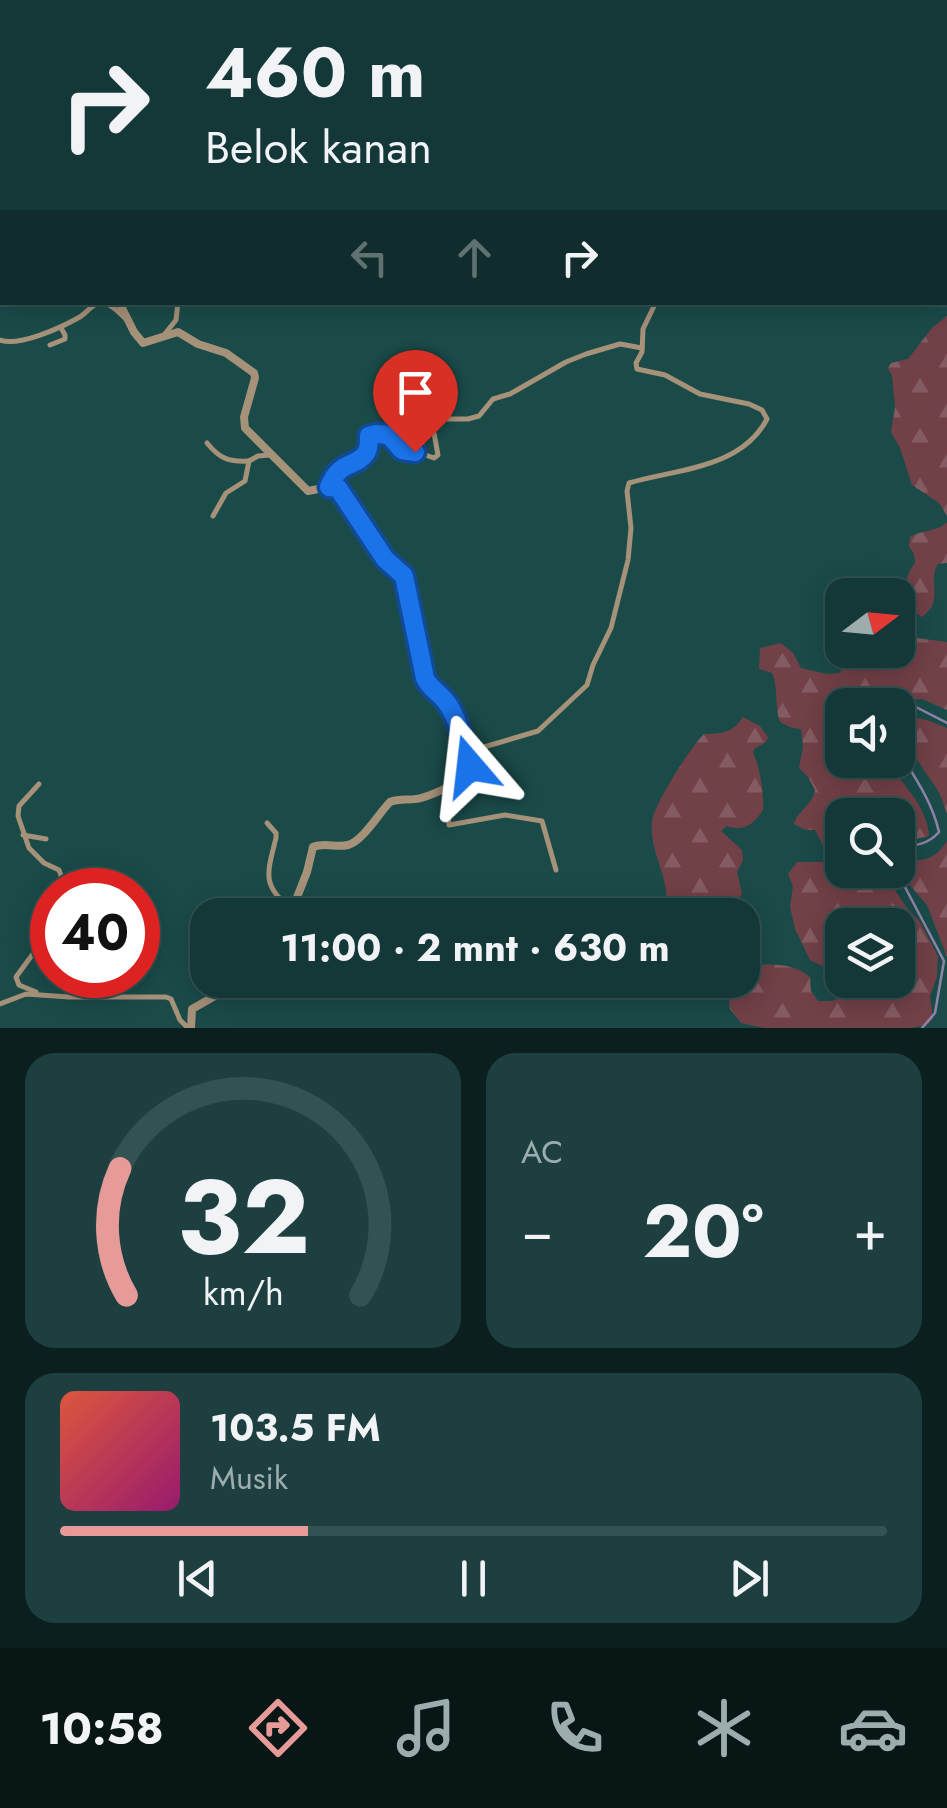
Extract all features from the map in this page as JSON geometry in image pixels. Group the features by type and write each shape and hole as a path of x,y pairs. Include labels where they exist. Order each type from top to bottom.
{"street":[{"path":"0,340 13,343 61,328 95,305"},
{"path":"106,305 128,320"},
{"path":"120,305 143,342 175,332 183,334 226,354 252,372 255,378 244,417 247,432 308,491 338,488 385,559 404,576 425,678 451,710 469,771"},
{"path":"164,336 176,320 178,305"},
{"path":"556,870 542,820 505,815 449,825 447,801 484,747 538,731 587,685 612,628 628,560 632,528 628,484 713,463 758,435 767,419 762,410 749,404 700,394 665,375 637,369 643,329 655,305"},
{"path":"50,345 64,339 61,328"},
{"path":"329,487 340,469 368,451 372,434 389,435 402,450 434,458 438,454 435,419 479,416 493,399 586,354 620,344 642,348"},
{"path":"207,443 228,461 250,461 272,454"},
{"path":"214,516 226,494 245,482 250,461"},
{"path":"297,898 314,846 354,843 394,799 420,799 460,780"},
{"path":"39,784 17,809 29,848 54,868"},
{"path":"267,823 276,833 269,883 278,898"},
{"path":"24,835 46,838"},
{"path":"30,959 16,977 19,985 30,989"},
{"path":"0,1004 30,994"},
{"path":"160,997 169,997 180,1020 189,1028"},
{"path":"189,1028 192,1009 211,998"}],"green space":[{"path":"947,316 947,516 939,503 912,485 891,432 895,407 888,368 891,363 908,359 932,328"},
{"path":"947,522 947,563 938,564 933,604 922,617 915,612 915,578 907,578 915,563 910,537"},
{"path":"915,641 947,642 947,710 915,699 915,688 825,688 825,778 899,778 914,798 825,798 825,849 815,830 794,824 815,790 799,768 801,729 780,722 772,673 759,669 760,648 781,643 793,653 801,668 827,674 844,668 915,668"},
{"path":"743,717 760,726 768,737 753,753 761,781 763,810 748,826 727,826 721,831 742,850 743,860 737,872 742,894 739,898 666,898 652,838 654,814 674,776 704,734 726,732"},
{"path":"915,718 947,728 947,814 939,793 915,754"},
{"path":"915,800 929,836 915,839"},
{"path":"947,841 947,957 927,905 912,888 915,860 939,851"},
{"path":"797,862 824,862 825,888 893,888 907,908 825,908 825,968 810,960 795,929 790,907 793,886 788,874"},
{"path":"915,917 938,956 937,977 930,996 933,1019 927,1025 764,1028 741,1023 730,1009 729,998 760,998 760,966 769,964 803,972 810,977 811,991 818,1001 915,998"}],"waterway":[{"path":"915,707 947,723"},
{"path":"915,777 939,832 915,844"},
{"path":"905,888 944,961 935,1013 922,1028"}],"route":[{"path":"415,452 402,450 385,433 372,434 368,451 340,469 329,487 338,488 385,559 404,576 425,678 451,710 470,766"}]}
